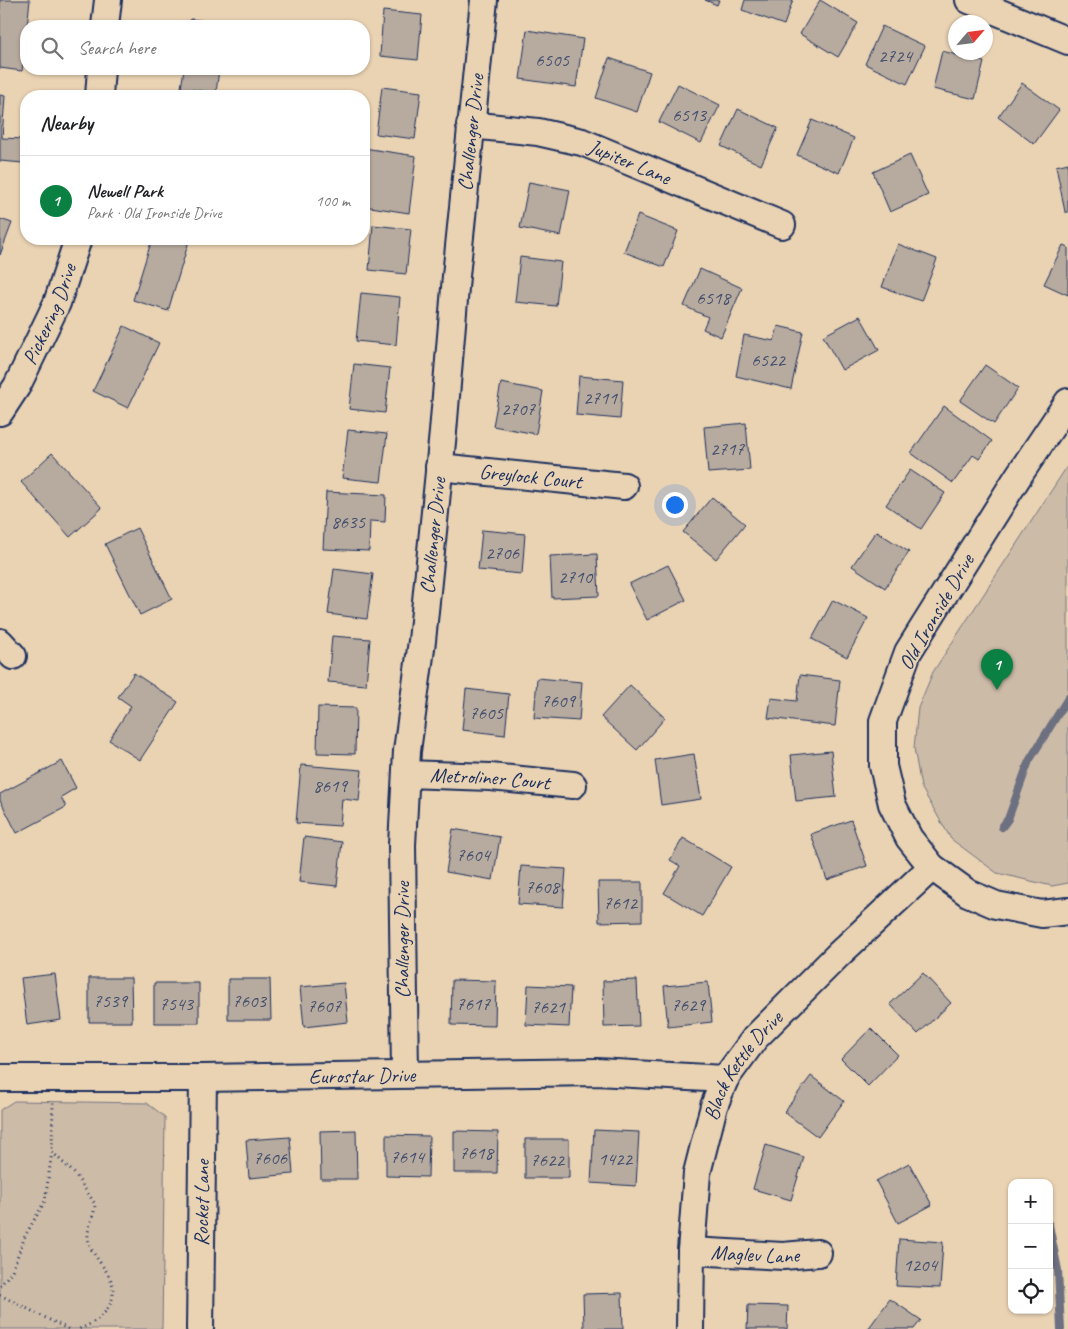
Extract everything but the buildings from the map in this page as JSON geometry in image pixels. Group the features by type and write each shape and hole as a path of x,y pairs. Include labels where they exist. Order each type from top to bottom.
{"street":[{"path":"106,20 108,0"},
{"name":"Challenger Drive","path":"405,1074 402,845 406,774 439,467 470,125 484,0"},
{"path":"969,0 1068,42"},
{"path":"99,90 101,75"},
{"name":"Jupiter Lane","path":"470,125 538,132 582,142 782,226"},
{"name":"Pickering Drive","path":"0,412 16,386 57,303 76,245"},
{"name":"Old Ironside Drive","path":"1068,402 1018,475 908,652 883,720 883,766 892,804 910,838 932,867 968,893 996,905 1042,914 1068,911"},
{"name":"Greylock Court","path":"439,467 624,486"},
{"name":"Metroliner Court","path":"406,774 490,777 573,786"},
{"name":"Black Kettle Drive","path":"690,1329 691,1251 697,1173 714,1106 725,1079 755,1038 838,955 932,867"},
{"name":"Eurostar Drive","path":"0,1078 203,1078 597,1072 725,1079"},
{"name":"Rocket Lane","path":"200,1329 203,1078"},
{"name":"Maglev Lane","path":"691,1251 784,1256 818,1252"}],"path":[{"path":"0,1286 12,1271 25,1236 45,1201 52,1152 53,1094"},
{"path":"52,1152 75,1174 95,1204 88,1238 90,1248 110,1277 112,1287 112,1300 103,1317 80,1329"},
{"path":"0,1295 68,1329"}],"shaded area":[{"path":"1068,465 1068,883 1052,886 997,873 951,839 921,787 914,748 918,708 933,672"},
{"path":"14,1101 147,1103 165,1117 162,1329 0,1329 0,1110"}],"waterway":[{"path":"1002,827 1008,819 1029,761 1068,698"},
{"path":"1053,1245 1058,1270 1061,1329"}],"place":[{"name":"Newell Park","path":"997,690"}]}
